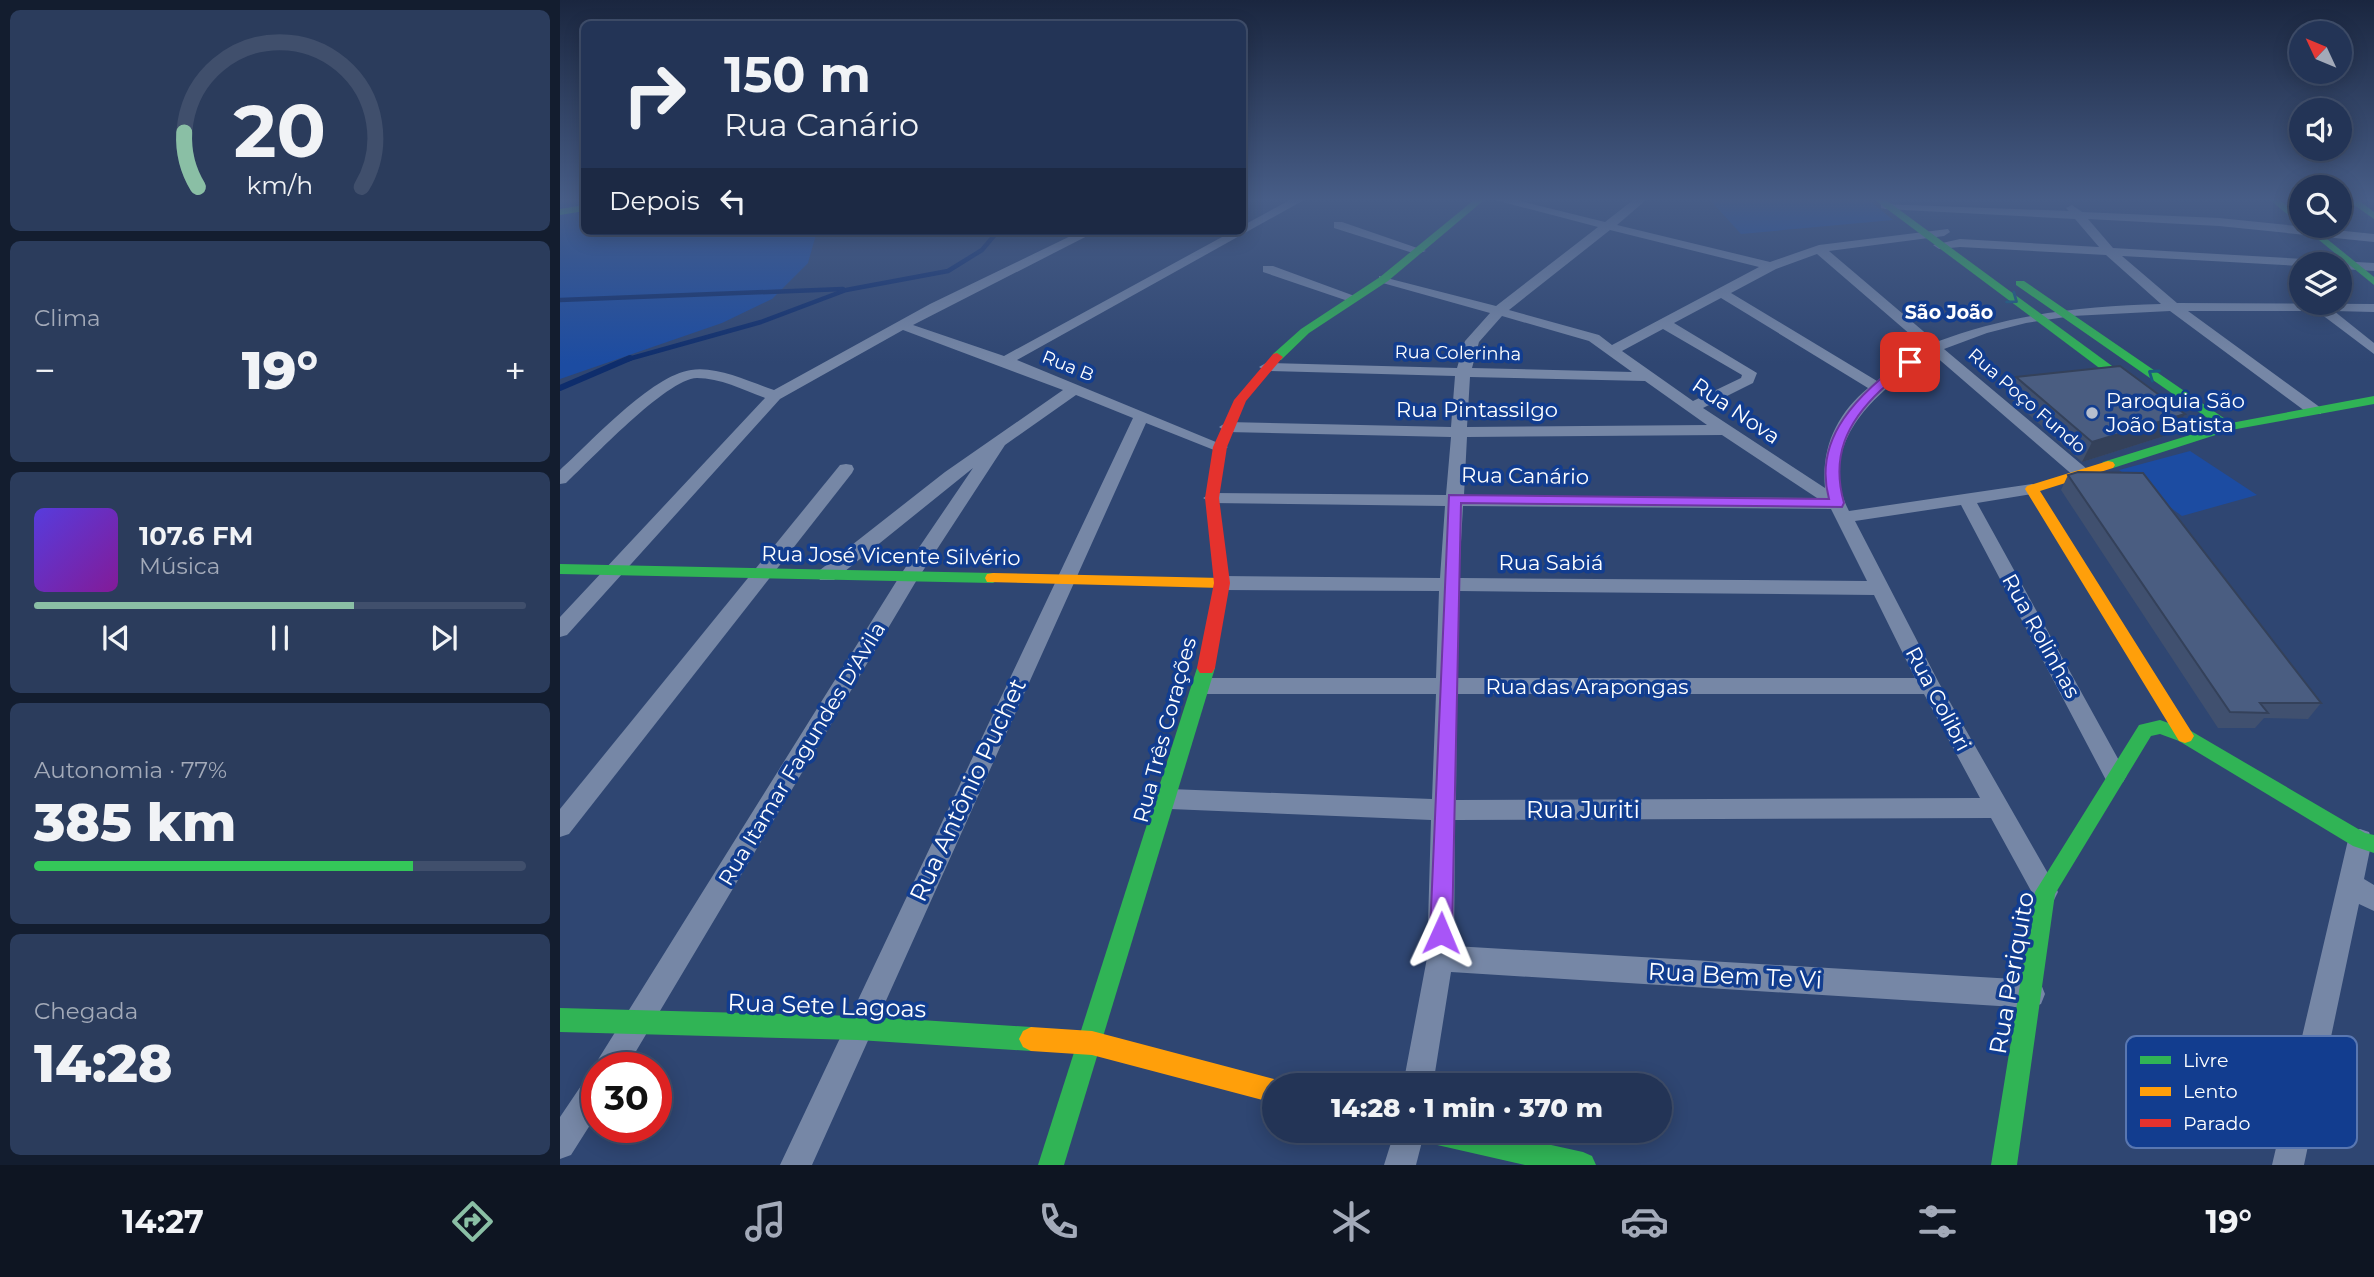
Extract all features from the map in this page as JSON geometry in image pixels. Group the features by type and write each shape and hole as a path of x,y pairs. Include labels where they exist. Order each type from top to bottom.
{"street":[{"path":"560,630 775,396 901,325 1044,254"},
{"path":"1004,361 1199,254"},
{"name":"Rua Três Corações","path":"1051,1165 1170,799 1203,686 1222,583 1212,498 1220,447 1227,427 1240,400 1266,368 1305,331 1384,279 1416,254"},
{"path":"1420,1073 1440,958 1450,585 1463,373 1472,341 1500,310 1573,254"},
{"path":"1718,254 1770,267"},
{"path":"1614,350 1770,267 1804,254"},
{"name":"Rua Poço Fundo","path":"1825,254 1937,347 2081,473"},
{"path":"1960,254 2144,396"},
{"path":"1977,254 2229,427"},
{"path":"2113,254 2173,307 2315,411"},
{"path":"2154,254 2289,262"},
{"path":"2352,265 2374,267"},
{"path":"2352,268 2374,282"},
{"path":"1268,269 1353,298"},
{"name":"Rua Nova","path":"1384,279 1578,332 1614,350 1692,408 1842,510"},
{"path":"1722,293 1877,387"},
{"path":"1842,510 1830,478 1835,445 1856,409 1877,387 1910,362 1937,347 1980,331 2064,313 2173,307 2289,306"},
{"path":"2352,307 2374,308"},
{"path":"2330,315 2374,350"},
{"path":"1665,324 1750,373 1748,380 1692,408"},
{"name":"Rua B","path":"901,325 1004,361 1220,447"},
{"name":"Rua Colerinha","path":"1266,368 1648,377"},
{"path":"560,479 662,388 682,376 699,374 775,396"},
{"path":"827,575 999,442 1074,389"},
{"path":"2316,1036 2349,884 2367,842 2185,736 2032,489 2192,432 2374,400"},
{"name":"Rua Antônio Puchet","path":"796,1165 1142,415"},
{"name":"Rua Pintassilgo","path":"1227,427 1459,432 1726,430"},
{"name":"Rua Itamar Fagundes D'Avila","path":"620,1052 908,579 999,442"},
{"path":"560,827 846,469"},
{"name":"Rua Canário","path":"1212,498 1454,498 1842,510 1966,499 2032,489"},
{"name":"Rua Rolinhas","path":"1966,499 2115,775"},
{"name":"Rua Colibri","path":"1842,510 1930,686 2045,892"},
{"name":"Rua José Vicente Silvério","path":"560,569 908,579 1222,583"},
{"name":"Rua Sabiá","path":"1222,583 1880,588"},
{"name":"Rua das Arapongas","path":"1203,686 1930,686"},
{"name":"Rua Periquito","path":"2004,1165 2045,892 2145,730 2154,726 2165,727 2185,736"},
{"name":"Rua Juriti","path":"1170,799 1442,810 1997,808"},
{"path":"2349,884 2374,899"},
{"name":"Rua Bem Te Vi","path":"1440,958 2031,994"},
{"name":"Rua Sete Lagoas","path":"560,1020 859,1028 1092,1042 1262,1088"},
{"path":"560,1144 581,1112"},
{"path":"1400,1165 1406,1143"},
{"path":"1483,1143 1583,1165"}],"shaded area":[{"path":"560,254 810,254 808,263 772,299 722,323 560,379"},
{"path":"2190,451 2257,495 2182,516 2119,470"}],"building":[{"path":"2120,366 2185,414 2092,442 2016,377"},
{"path":"2078,472 2143,473 2321,703 2260,703 2268,713 2230,712 2068,475"}],"waterway":[{"path":"626,360 761,322 846,290 948,271 975,254"},
{"path":"560,300 843,289"},
{"path":"626,360 630,358"},
{"path":"560,388 626,360"}],"traffic: fast":[{"path":"1277,357 1305,331 1384,279 1414,254"},
{"path":"1953,254 2134,388"},
{"path":"2340,254 2374,282"},
{"path":"2020,283 2229,427"},
{"path":"2108,465 2229,427 2374,400"},
{"path":"560,569 993,578"},
{"path":"1051,1165 1206,668"},
{"path":"2004,1165 2045,892 2145,730 2160,727 2185,736 2360,840 2374,844"},
{"path":"560,1020 858,1028 1031,1039"},
{"path":"1483,1143 1583,1165"}],"traffic: slow":[{"path":"2108,465 2032,489 2185,736"},
{"path":"993,578 1222,583"},
{"path":"1031,1039 1092,1043 1262,1088"}],"traffic: jam":[{"path":"1206,668 1222,583 1212,498 1220,447 1240,400 1277,357"}],"place":[{"name":"Paroquia São João Batista","path":"2092,413"}],"district":[{"name":"São João","path":"1949,312"}],"route":[{"path":"1441,933 1442,810 1449,687 1454,498 1837,503 1830,478 1830,462 1835,445 1856,409 1877,387 1910,362"}]}
